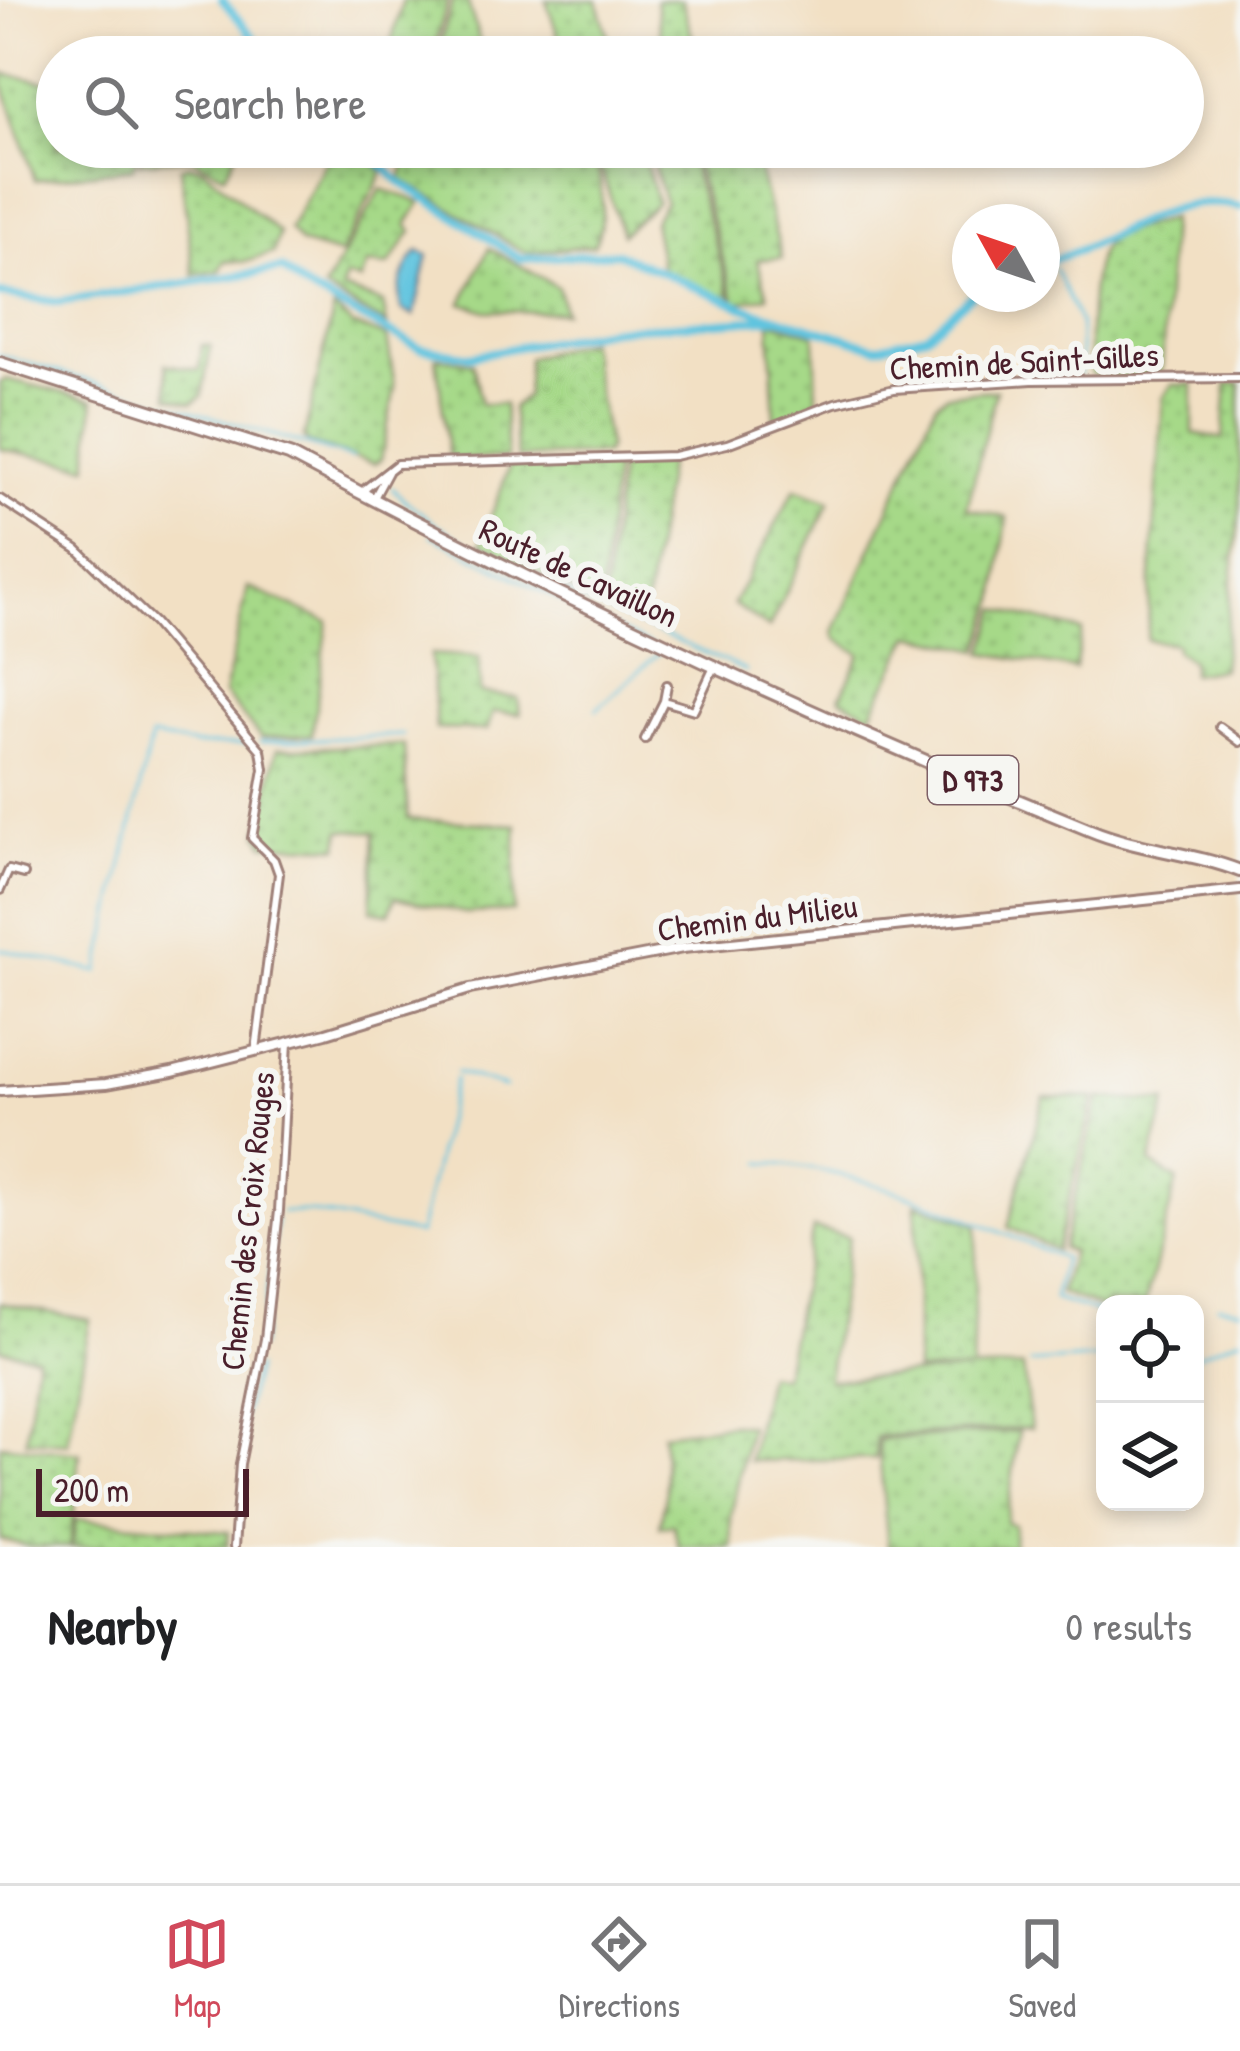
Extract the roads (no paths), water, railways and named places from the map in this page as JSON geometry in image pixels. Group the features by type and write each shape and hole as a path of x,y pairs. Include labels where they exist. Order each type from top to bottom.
{"main road":[{"name":"Route de Cavaillon","path":"0,363 289,455 558,595 715,664"},
{"name":"Route de Cavaillon","path":"289,455 370,494"},
{"name":"D 973","path":"715,664 1091,831 1240,871"}],"street":[{"name":"Chemin de Saint-Gilles","path":"390,469 412,462 607,462 674,456 727,444 836,403 894,389 1019,380 1240,378"},
{"path":"370,494 390,469"},
{"path":"370,494 390,469"},
{"path":"2,501 77,549 154,623 262,750 264,769 252,838 274,860 279,874 256,1050"},
{"path":"664,701 694,710 715,664"},
{"path":"645,739 667,685"},
{"path":"1220,727 1240,742"},
{"path":"0,890 9,870 25,874"},
{"name":"Chemin du Milieu","path":"0,1090 106,1084 288,1042 470,988 683,947 1240,890"},
{"name":"Chemin des Croix Rouges","path":"234,1547 241,1464 265,1339 288,1042"}],"water":[{"path":"418,251 428,255 414,316 402,310 399,295 405,272"}],"waterway":[{"path":"222,0 253,36"},
{"path":"385,168 521,259 617,253 743,307 876,347 926,335 952,312"},
{"path":"1060,257 1187,206 1240,207"},
{"path":"0,294 59,302 282,269 305,288 420,348 471,356 612,329 780,318"},
{"path":"1060,280 1080,324 1080,375"},
{"path":"0,355 352,458"},
{"path":"392,488 425,516 511,567 746,671"},
{"path":"431,535 661,651 596,710"},
{"path":"260,742 403,735"},
{"path":"0,949 99,972 151,737 196,745 250,744"},
{"path":"456,1072 505,1087"},
{"path":"282,1212 311,1212 419,1234 455,1079"},
{"path":"762,1163 878,1185 1063,1258 1054,1299 1096,1312"},
{"path":"260,1347 276,1220"},
{"path":"1218,1305 1240,1309"},
{"path":"1204,1352 1240,1338"},
{"path":"1030,1363 1096,1359"},
{"path":"241,1424 256,1368"}]}
